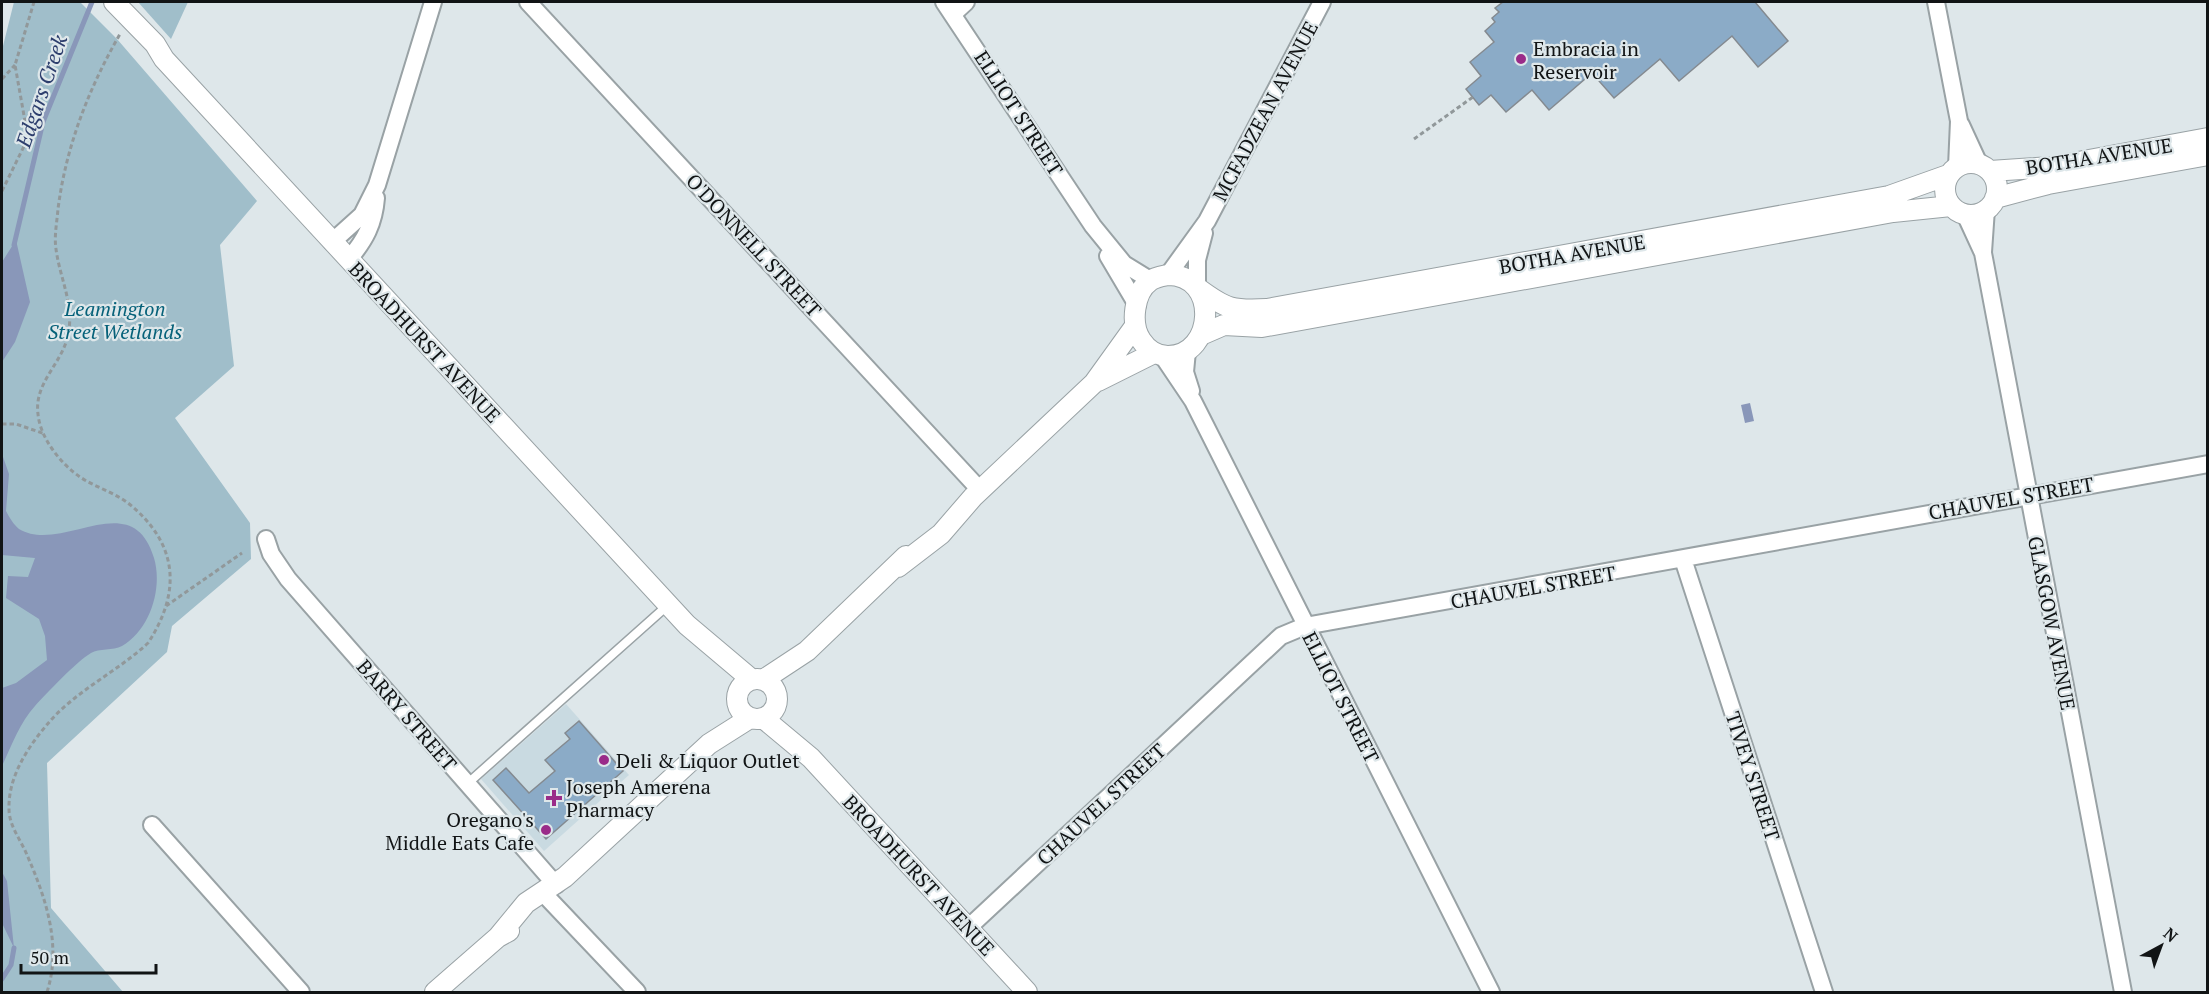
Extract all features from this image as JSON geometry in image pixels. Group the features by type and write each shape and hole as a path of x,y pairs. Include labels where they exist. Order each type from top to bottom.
{"street":[{"path":"332,242 362,215 377,185 433,2"},
{"name":"O'DONNELL STREET","path":"528,2 976,493"},
{"path":"949,8 966,2"},
{"name":"MCFADZEAN AVENUE","path":"1159,277 1207,221 1322,2"},
{"path":"1936,2 1959,121 1953,171 1945,191 1958,210 1973,215 1991,204 1996,184 1959,121"},
{"name":"ELLIOT STREET","path":"949,8 1094,226 1124,264 1159,277"},
{"name":"BROADHURST AVENUE","path":"117,12 155,44 164,59 332,242 1027,993"},
{"name":"BOTHA AVENUE","path":"1985,168 2051,166 2208,138"},
{"name":"BOTHA AVENUE","path":"1991,204 2048,184 2208,155"},
{"path":"1953,171 1972,163 1985,168"},
{"name":"BOTHA AVENUE","path":"1747,231 1889,196 1953,171"},
{"path":"349,259 368,235 375,213 377,185"},
{"name":"GLASGOW AVENUE","path":"1983,253 1991,204"},
{"name":"BOTHA AVENUE","path":"1201,335 1224,325 1262,327 1386,297 1747,231 1893,212 1958,210"},
{"name":"GLASGOW AVENUE","path":"1958,210 1983,253 2123,993"},
{"name":"MCFADZEAN AVENUE","path":"1198,287 1197,260 1207,221"},
{"name":"ELLIOT STREET","path":"1094,226 1110,260 1137,305"},
{"path":"1159,277 1188,278 1198,287 1204,317 1201,335 1194,346 1172,356 1158,354 1141,340 1135,326 1137,305 1142,291 1159,277"},
{"name":"BOTHA AVENUE","path":"1198,287 1222,306 1245,310 1386,297"},
{"path":"435,993 498,937 533,914 540,907 550,889 898,567 941,534 976,493 1094,383 1135,326"},
{"name":"ELLIOT STREET","path":"1186,351 1185,372 1193,401"},
{"path":"1094,383 1158,354"},
{"name":"ELLIOT STREET","path":"1158,354 1193,401 1491,993"},
{"name":"CHAUVEL STREET","path":"968,928 1281,636 1305,626 2208,464"},
{"name":"BARRY STREET","path":"266,539 271,554 288,579 467,784 550,889 637,993"},
{"name":"TIVEY STREET","path":"1683,560 1824,993"},
{"path":"152,825 301,993"}],"lane":[{"path":"467,784 668,604"}],"path":[{"path":"2,79 15,65 34,2"},
{"path":"47,993 53,975 54,945 48,915 27,854 11,823 9,795 17,770 28,749 52,719 148,643 159,626 166,606 171,566 167,551 154,531 127,503 80,477 52,450 38,415 39,395 67,339 68,297 56,249 63,172 117,12"},
{"path":"2,191 28,138 15,65"},
{"path":"1414,139 1473,97"},
{"path":"2,423 16,423 45,434"},
{"path":"166,606 242,553"}],"shaded area":[{"path":"16,240 30,302 15,342 2,362 2,262"},
{"path":"1750,403 1754,421 1745,423 1741,405"},
{"path":"2,454 9,474 6,511 19,529 36,535 55,534 113,523 130,526 144,537 154,558 157,582 152,607 140,630 122,646 91,653 62,678 25,719 2,766 2,688 16,683 47,660 45,636 39,619 6,598 8,576 28,577 35,558 2,555"},
{"path":"566,704 629,775 544,851 481,779"},
{"path":"2,872 7,881 14,948 2,923"}],"green space":[{"name":"Leamington Street Wetlands","path":"14,2 80,2 117,39 257,201 220,245 234,366 175,418 250,523 251,559 172,626 167,652 47,763 51,908 123,992 2,992 2,50"},
{"path":"138,2 188,2 171,39"}],"building":[{"name":"Embracia in Reservoir","path":"1503,2 1755,2 1788,41 1758,67 1732,36 1679,81 1660,59 1614,98 1592,73 1549,110 1532,90 1506,112 1491,95 1479,105 1466,89 1481,76 1470,62 1494,42 1485,31 1495,22 1492,18 1499,12 1495,8"},
{"path":"579,721 623,771 546,839 493,780 506,768 529,793 555,771 545,760 570,739 565,733"}],"waterway":[{"name":"Edgars Creek","path":"14,245 43,122 92,2"},
{"path":"2,979 11,965 14,948"}],"place":[{"name":"Embracia in Reservoir","path":"1521,59"},
{"name":"Deli & Liquor Outlet","path":"604,760"},
{"name":"Joseph Amerena Pharmacy","path":"554,798"},
{"name":"Oregano's Middle Eats Cafe","path":"546,830"}]}
